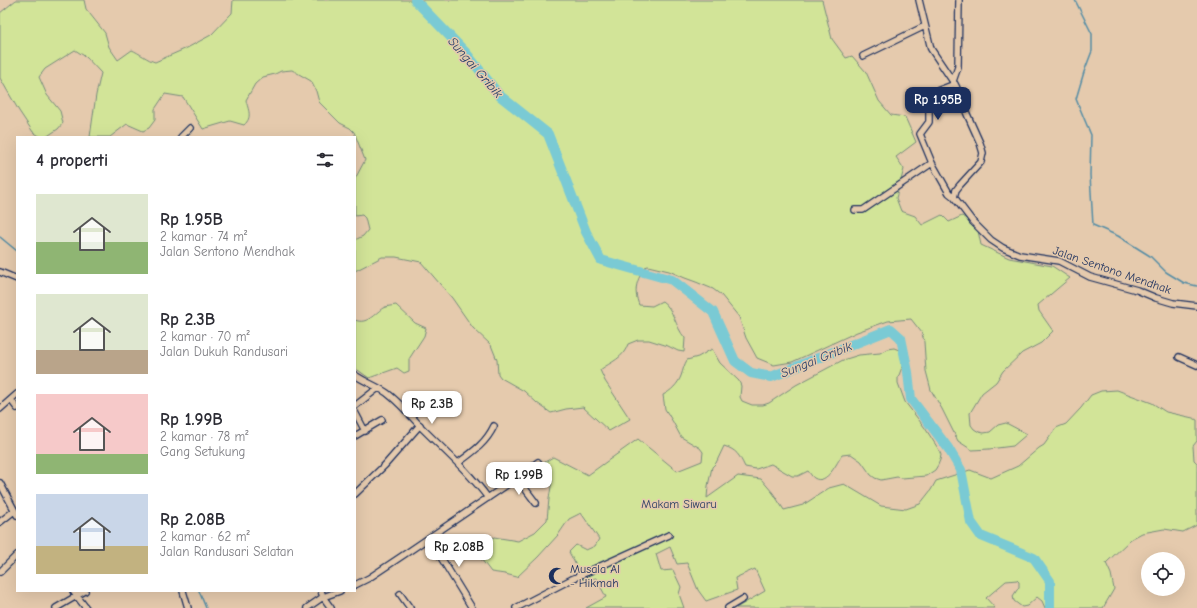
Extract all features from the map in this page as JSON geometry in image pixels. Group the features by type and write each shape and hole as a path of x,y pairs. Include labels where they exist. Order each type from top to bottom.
{"street":[{"path":"919,0 931,49 954,82 980,143 983,157 978,167 956,190 954,196"},
{"path":"954,82 958,67 959,0"},
{"path":"863,56 925,26"},
{"name":"Jalan Sentono Mendhak","path":"954,82 929,94 929,122 920,134 932,163 949,193 954,196 973,222 991,240 1003,248 1020,255 1058,261 1090,277 1137,290 1173,303 1197,306"},
{"path":"182,136 190,128"},
{"path":"855,210 863,210 932,163"},
{"path":"0,272 16,279"},
{"path":"1179,357 1197,365"},
{"path":"356,376 386,392 396,400 474,480 488,498"},
{"path":"356,405 378,388"},
{"path":"0,409 16,395"},
{"path":"11,400 16,407"},
{"path":"356,414 365,431"},
{"path":"356,436 382,420"},
{"path":"356,493 385,465 420,425"},
{"path":"458,463 482,444 494,426"},
{"path":"356,584 369,578 429,538 538,462"},
{"path":"517,478 536,503"},
{"path":"0,483 15,509 0,522"},
{"path":"516,608 572,579 669,535"},
{"path":"429,538 472,608"},
{"path":"0,572 16,556"},
{"path":"183,592 188,608"},
{"path":"321,592 331,608"},
{"path":"307,608 338,592"},
{"path":"56,608 75,593 86,608"},
{"path":"400,594 410,608"},
{"path":"728,608 743,599"}],"green space":[{"path":"16,0 84,0 86,9 105,33 109,47 118,60 132,50 155,62 187,48 211,35 232,13 233,0 822,0 832,39 846,58 852,56 866,72 879,101 891,115 905,117 916,142 896,157 904,169 896,198 901,211 915,216 922,225 942,215 949,222 962,216 977,226 981,245 1009,258 1052,266 1070,278 1038,305 1039,311 1053,331 1041,343 1022,353 1003,371 996,382 982,393 970,413 971,425 979,432 990,432 998,425 1006,423 1027,434 1013,446 989,449 972,450 958,441 931,390 926,371 922,333 911,319 888,321 857,332 792,362 774,365 757,358 746,338 739,317 721,295 713,289 669,271 648,266 645,267 640,276 636,289 639,305 652,306 662,301 666,304 685,338 684,352 649,340 638,340 628,344 626,349 617,359 600,370 605,381 630,419 609,431 583,407 551,413 524,391 501,378 498,374 497,360 491,345 473,328 452,298 421,262 396,257 382,257 356,270 356,240 363,236 368,230 365,218 362,215 356,216 356,177 365,160 354,132 350,128 340,123 319,102 311,81 292,70 281,71 263,77 255,84 246,100 249,116 244,125 230,121 203,129 183,97 165,94 155,109 155,120 149,128 143,131 127,124 111,136 90,136 101,73 86,57 75,50 45,69 39,77 47,95 60,111 63,123 58,129 48,136 39,136 33,132 0,78 0,13"},
{"path":"396,305 415,323 426,328 424,336 409,359 409,371 404,373 397,368 369,378 356,369 356,320 367,320 388,306"},
{"name":"Makam Siwaru","path":"894,348 899,350 901,355 902,367 898,378 898,383 905,402 925,428 941,455 935,470 926,476 897,477 881,480 871,475 861,461 851,454 842,455 831,472 823,479 819,480 813,477 808,471 798,476 792,476 771,464 756,469 745,467 741,459 732,449 724,446 716,463 712,467 707,498 738,476 761,479 773,493 784,510 803,505 829,488 844,484 881,506 906,509 920,504 936,481 970,470 991,478 1018,466 1044,445 1056,428 1066,424 1091,395 1101,391 1117,390 1152,403 1166,412 1197,420 1197,441 1193,446 1194,460 1197,463 1197,525 1183,532 1164,529 1142,533 1131,539 1106,563 1111,574 1114,589 1103,608 1045,608 1042,601 1037,597 1027,606 1022,607 1014,601 1013,596 1019,587 1019,582 1017,580 1006,581 986,598 995,608 736,608 765,591 755,569 735,578 737,590 706,601 698,590 687,563 677,564 670,547 656,554 661,571 673,570 681,587 679,594 684,608 586,608 606,597 596,578 584,581 569,552 576,545 586,550 595,546 599,539 581,513 569,519 558,535 517,577 491,572 475,551 494,537 518,541 535,532 547,520 552,480 539,468 553,457 588,475 638,439 677,471 702,461 703,452 700,448 681,437 665,409 663,395 678,382 687,360 698,357 712,349 720,363 739,381 741,386 740,397 742,401 752,405 763,405 769,403 796,385 843,360 859,355 880,353 887,349"}],"waterway":[{"name":"Sungai Gribik","path":"415,0 467,54 499,95 548,134 586,232 601,260 672,280 713,312 735,361 751,373 771,377 891,329 901,338 908,372 911,399 948,448 961,470 971,522 981,536 1034,558 1050,581 1050,608"},
{"path":"1075,0 1092,34 1092,51 1076,99 1091,135 1090,175 1093,225 1118,236 1150,256 1166,272 1184,283 1197,286"},
{"path":"0,237 16,250"},
{"path":"199,592 206,608"}],"place":[{"name":"Musala Al - Hikmah","path":"557,576"}]}
